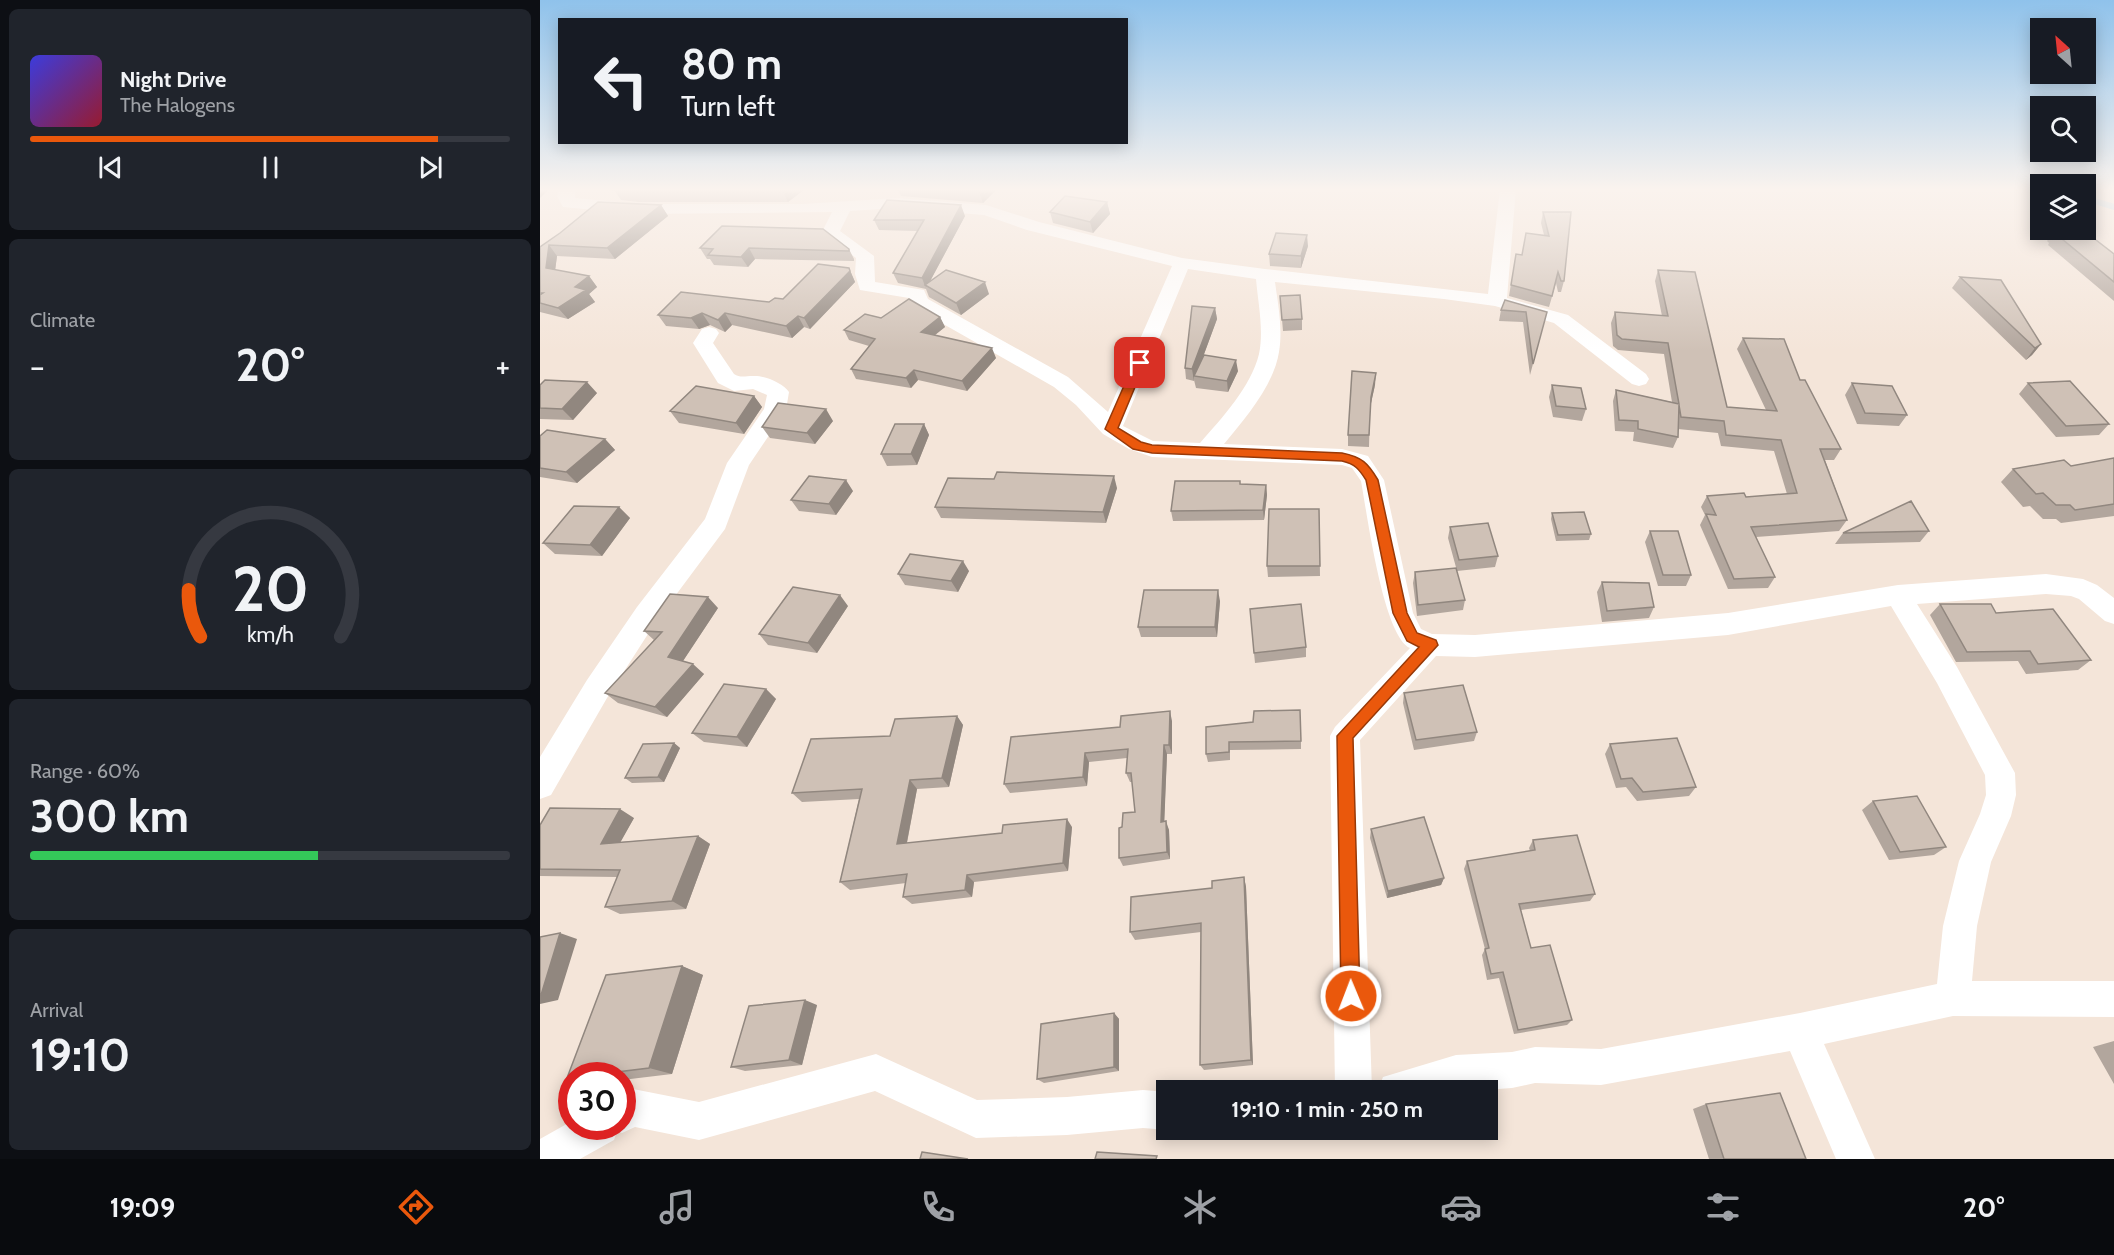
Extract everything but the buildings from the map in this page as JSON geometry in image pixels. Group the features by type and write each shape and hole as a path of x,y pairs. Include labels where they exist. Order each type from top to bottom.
{"street":[{"path":"847,243 865,256 864,274 867,286 917,294 920,302 940,315 1063,383 1111,429 1137,446 1152,449 1342,457 1360,462 1372,480 1400,613 1412,637 1430,645 1475,646 1728,624 1898,595 2060,584 2088,592 2114,612"},
{"path":"1102,243 1182,263 1265,275 1497,301 1561,319 1639,379"},
{"path":"1497,301 1503,243"},
{"path":"1111,429 1182,263"},
{"path":"1206,451 1227,427 1265,367 1270,343 1265,275"},
{"path":"540,785 597,689 646,615 716,523 738,464 776,410 778,392 756,382 735,384 725,378 713,355 703,343 709,333"},
{"path":"1898,595 1947,675 2000,773 2001,795 1995,816 1976,861 1960,926 1953,998"},
{"path":"1353,1080 1345,736 1430,645"},
{"path":"1434,1080 1456,1074 1512,1070 1535,1065 1602,1067 1800,1031 1953,998 2114,999"},
{"path":"1800,1031 1856,1159"},
{"path":"636,1109 699,1121 876,1072 976,1119 1156,1110"},
{"path":"542,1159 575,1140"}],"route":[{"path":"1140,363 1111,429 1137,446 1152,449 1342,457 1360,462 1372,480 1400,613 1412,637 1430,645 1345,736 1351,996"}]}
